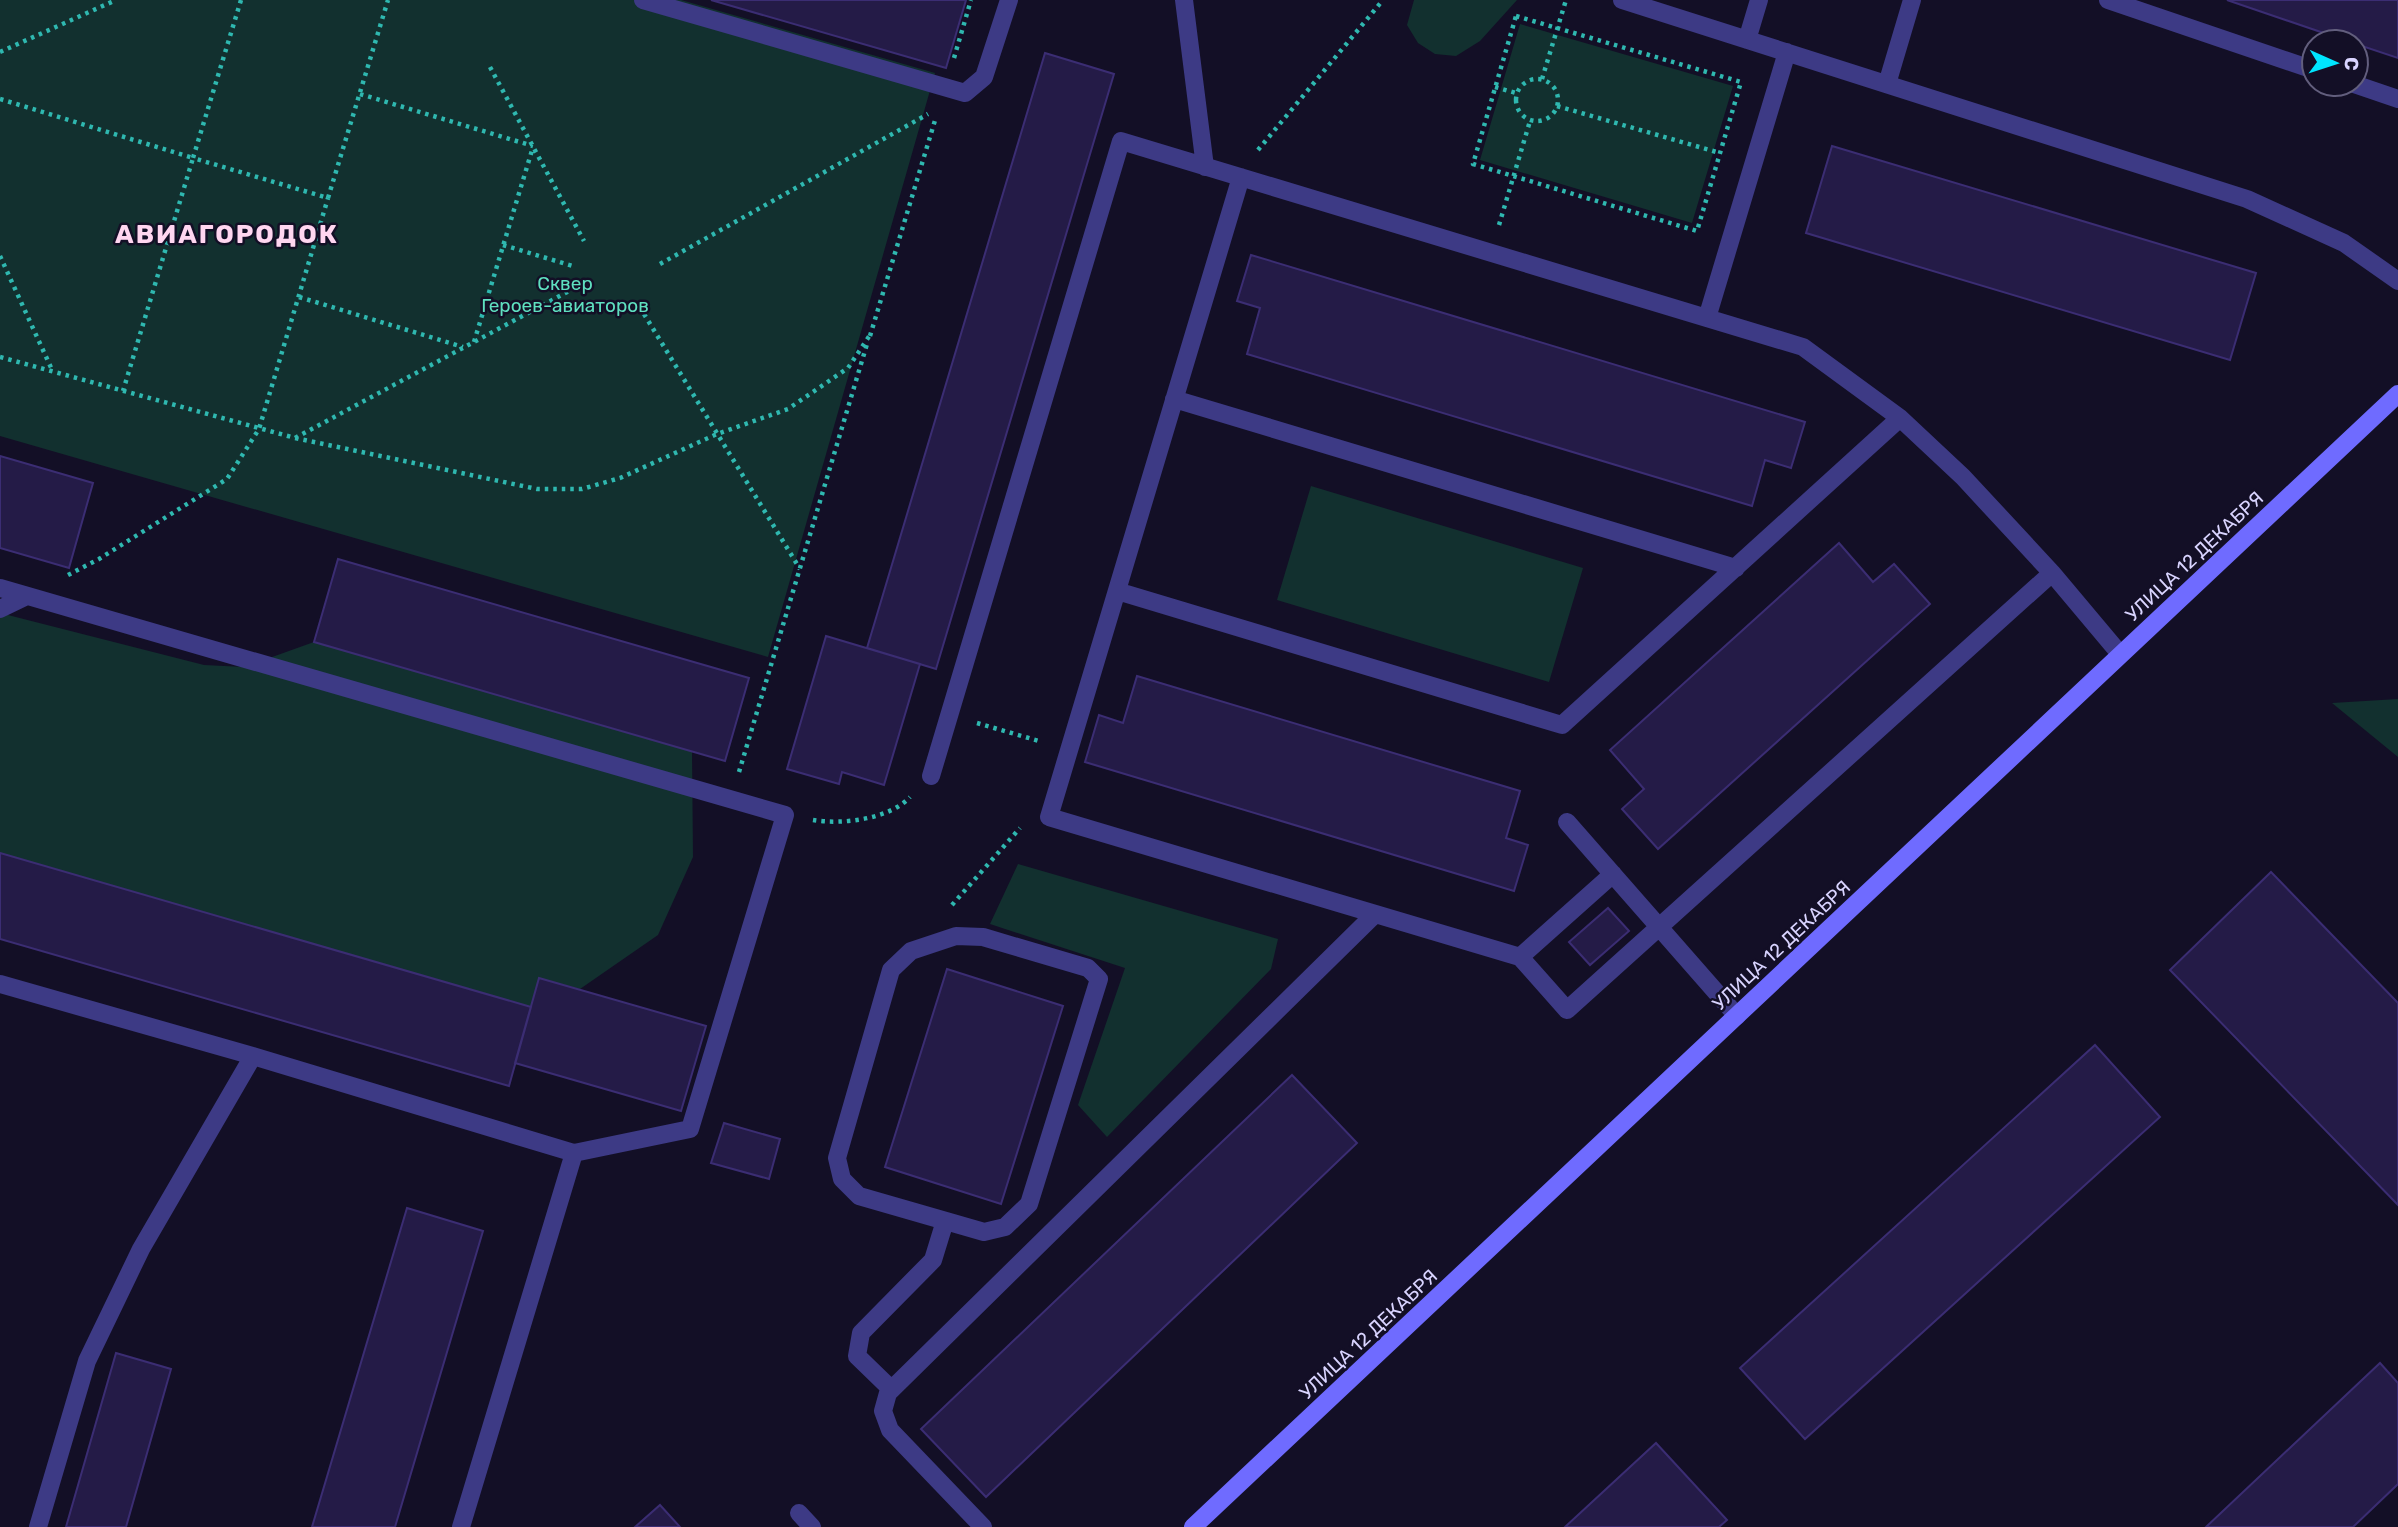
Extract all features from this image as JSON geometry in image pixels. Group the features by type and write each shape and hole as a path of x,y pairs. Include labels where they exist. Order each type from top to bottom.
{"main road":[{"name":"УЛИЦА 12 ДЕКАБРЯ","path":"1193,1527 2398,394"}],"lane":[{"path":"643,0 965,93 984,78 1009,0"},
{"path":"1184,0 1205,167"},
{"path":"1622,0 2247,199 2344,243 2398,281"},
{"path":"1747,40 1759,0"},
{"path":"1886,84 1912,0"},
{"path":"2108,0 2300,65"},
{"path":"1707,318 1787,52"},
{"path":"2370,89 2398,99"},
{"path":"931,776 1121,141 1803,347 1900,418 1963,477 2052,573 2120,654"},
{"path":"1241,177 1049,817 1520,957 1567,1010 2052,573"},
{"path":"1174,399 1736,568"},
{"path":"1117,591 1562,725 1900,418"},
{"path":"0,588 785,815 690,1129 574,1153 253,1056 0,984"},
{"path":"0,609 27,596"},
{"path":"1567,822 1661,926 1737,1016"},
{"path":"1520,957 1613,874"},
{"path":"982,1527 890,1430 883,1411 891,1389 1375,914"},
{"path":"956,936 983,937 1088,968 1098,979 1029,1204 1004,1227 984,1232 859,1196 842,1179 837,1158 891,970 911,951 934,943 956,936"},
{"path":"38,1527 87,1361 141,1249 253,1056"},
{"path":"461,1527 574,1153"},
{"path":"891,1389 858,1356 861,1334 933,1260 946,1221"},
{"path":"799,1513 811,1527"}],"path":[{"path":"0,52 116,0"},
{"path":"123,391 241,0"},
{"path":"27,596 99,559 227,479 259,429 388,0"},
{"path":"945,87 971,0"},
{"path":"1241,177 1262,144 1383,0"},
{"path":"1542,79 1566,0"},
{"path":"1516,16 1741,82 1697,231 1473,164 1495,87 1516,16"},
{"path":"490,67 584,241"},
{"path":"1532,79 1542,79 1553,85 1558,95 1558,106 1551,116 1542,121 1530,121 1520,115 1515,104 1516,93 1522,84 1532,79"},
{"path":"1495,87 1516,93"},
{"path":"360,94 533,146"},
{"path":"0,99 328,198"},
{"path":"1558,106 1720,153"},
{"path":"660,264 939,108 730,799"},
{"path":"1491,253 1530,121"},
{"path":"474,342 533,146"},
{"path":"503,245 576,267"},
{"path":"0,256 53,372"},
{"path":"295,438 569,291"},
{"path":"299,297 464,347"},
{"path":"644,314 800,569"},
{"path":"0,357 295,438 537,489 582,489 620,478 718,434 788,409 848,368 870,335"},
{"path":"949,715 1069,750"},
{"path":"785,815 823,822 865,818 901,807 931,776"},
{"path":"934,943 928,932 1022,825"}],"green space":[{"name":"Сквер Героев-авиаторов","path":"0,0 681,0 935,73 768,657 0,436"},
{"path":"1414,0 1517,0 1480,41 1456,56 1435,54 1418,43 1407,25"},
{"path":"1520,24 1733,86 1692,223 1480,160"},
{"path":"1311,486 1583,568 1549,682 1277,600"},
{"path":"0,613 204,665 244,667 314,642 692,751 693,857 658,935 580,989 539,978 531,1007 0,853"},
{"path":"2398,699 2398,757 2332,703"},
{"path":"1018,864 1278,939 1271,969 1107,1137 1078,1105 1125,968 990,924"}],"building":[{"path":"711,0 966,0 946,68"},
{"path":"2227,0 2398,0 2398,58 2370,49 2370,28 2309,28"},
{"path":"1045,53 1114,74 936,669 867,648"},
{"path":"1832,146 2256,273 2230,360 1806,233"},
{"path":"1251,255 1805,422 1791,468 1765,460 1752,506 1247,354 1260,308 1237,301"},
{"path":"0,456 93,483 69,568 0,548"},
{"path":"1839,543 1873,582 1894,564 1930,604 1658,849 1622,809 1644,789 1610,750"},
{"path":"338,559 749,678 725,761 314,642"},
{"path":"826,636 920,664 884,785 842,772 839,784 787,769"},
{"path":"1137,676 1520,791 1506,838 1528,845 1514,891 1085,762 1099,715 1123,723"},
{"path":"0,853 531,1007 509,1086 0,939"},
{"path":"2271,872 2398,1003 2398,1205 2170,970"},
{"path":"1608,908 1629,931 1590,965 1569,942"},
{"path":"947,969 1063,1006 1001,1204 885,1167"},
{"path":"539,978 706,1026 681,1111 515,1063"},
{"path":"2095,1045 2160,1117 1805,1439 1740,1368"},
{"path":"1292,1075 1357,1143 986,1497 921,1429"},
{"path":"724,1123 780,1139 769,1179 711,1163"},
{"path":"407,1208 483,1231 395,1527 312,1527"},
{"path":"116,1353 171,1369 126,1527 66,1527"},
{"path":"2380,1363 2398,1383 2398,1484 2353,1527 2206,1527"},
{"path":"1656,1443 1727,1520 1719,1527 1565,1527"},
{"path":"660,1505 680,1527 635,1527"}],"district":[{"name":"АВИАГОРОДОК","path":"227,234"}]}
